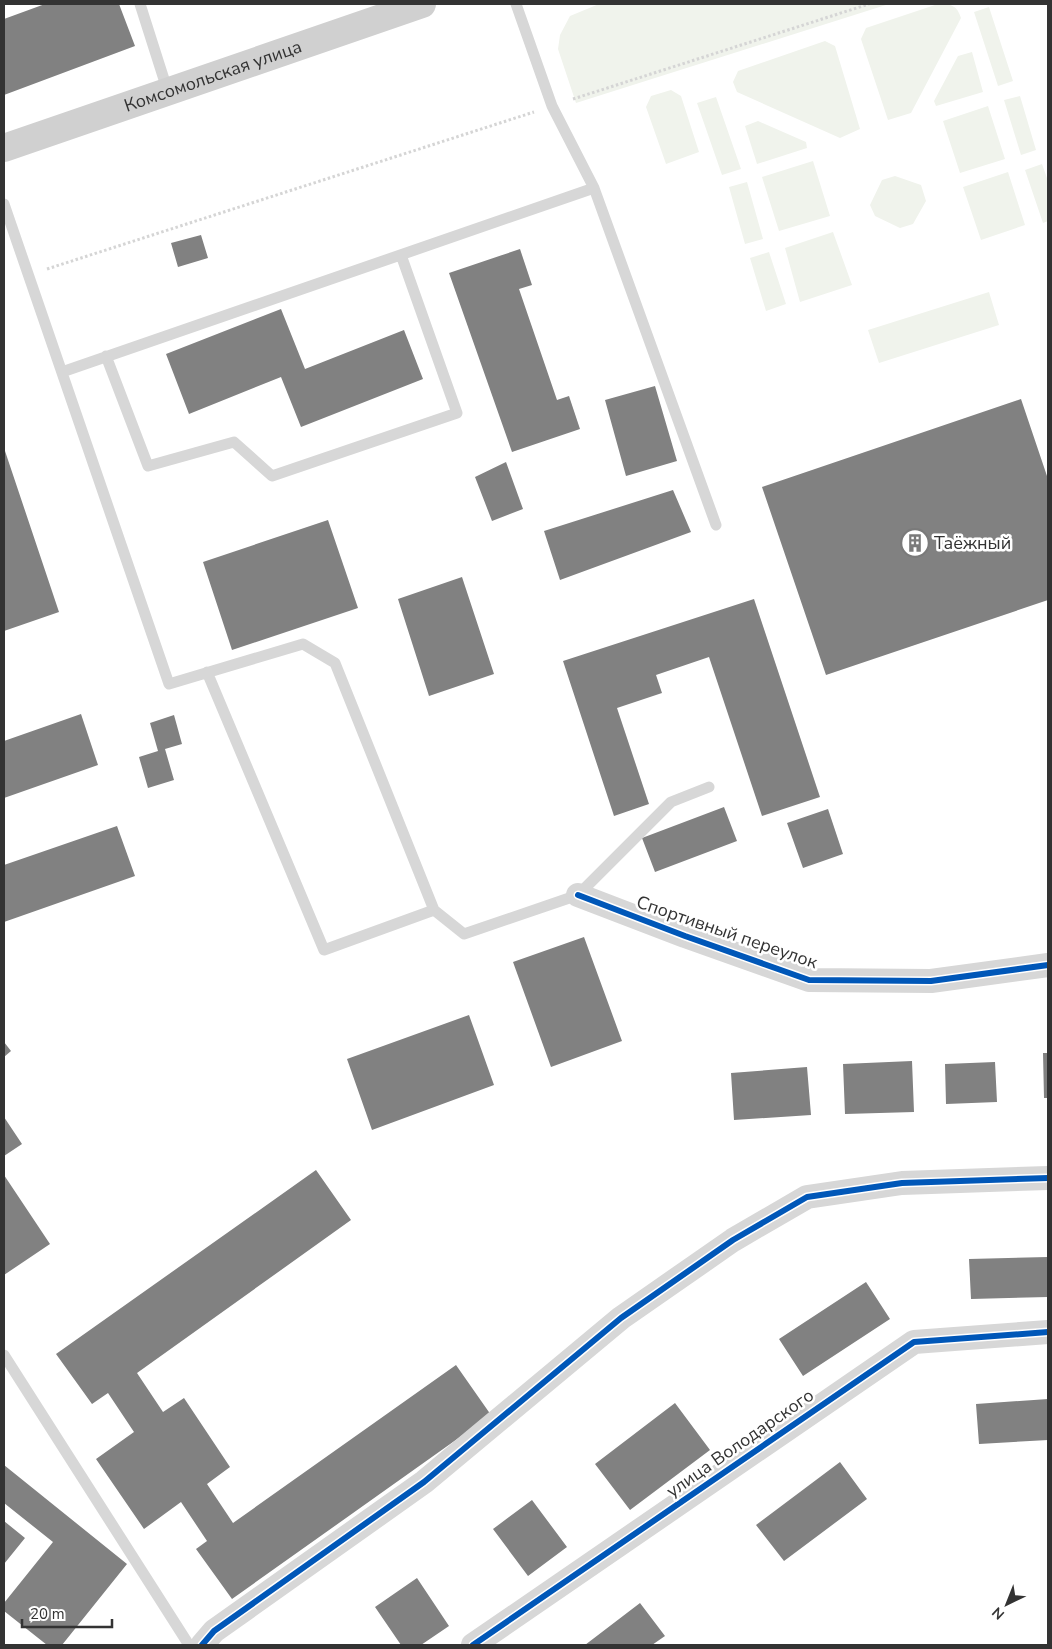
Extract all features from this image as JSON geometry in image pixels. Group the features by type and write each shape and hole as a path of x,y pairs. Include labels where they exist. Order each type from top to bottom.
{"main road":[{"name":"Комсомольская улица","path":"4,148 422,4"}],"street":[{"name":"Спортивный переулок","path":"578,895 684,936 809,980 931,981 1048,965"},
{"path":"202,1645 214,1631 424,1482 621,1318 733,1240 807,1197 902,1183 1048,1178"},
{"name":"улица Володарского","path":"473,1645 914,1342 1048,1332"}],"lane":[{"path":"140,4 168,92"},
{"path":"516,4 552,106 594,188 716,525"},
{"path":"62,372 594,188"},
{"path":"4,204 169,684 303,644 335,663 434,910 464,934 578,895 671,802 709,788"},
{"path":"106,356 148,466 234,442 272,476 457,413 401,255"},
{"path":"207,672 324,950 434,910"},
{"path":"4,1355 189,1645"}],"path":[{"path":"29,275 869,4"}],"shaded area":[{"path":"599,4 889,4 576,103 558,49 560,35 570,16"},
{"path":"938,4 953,6 958,10 961,18 911,113 888,120 861,39 866,28"},
{"path":"989,7 1013,81 998,86 974,12"},
{"path":"825,41 835,46 860,129 840,138 737,92 733,82 738,71"},
{"path":"972,52 983,92 936,106 934,101 958,56"},
{"path":"671,90 681,96 699,152 666,164 646,107 651,96"},
{"path":"1020,96 1036,150 1021,155 1004,100"},
{"path":"716,97 741,169 722,175 697,103"},
{"path":"988,106 1005,159 960,173 943,121"},
{"path":"758,121 806,142 807,148 757,164 745,126"},
{"path":"813,161 830,216 779,231 762,177"},
{"path":"1042,164 1048,181 1048,221 1043,223 1025,170"},
{"path":"1008,172 1025,225 981,240 963,187"},
{"path":"895,176 921,185 926,201 913,224 900,228 875,216 870,205 882,180"},
{"path":"747,182 763,239 745,244 729,187"},
{"path":"833,232 852,285 800,302 785,248"},
{"path":"769,252 786,304 766,311 750,258"},
{"path":"989,292 999,325 879,363 868,330"}],"building":[{"path":"45,4 119,4 135,46 4,95 4,19"},
{"path":"201,235 208,258 178,267 171,243"},
{"path":"520,249 532,285 519,289 557,400 569,396 580,429 512,452 449,273"},
{"path":"281,309 305,369 404,330 423,379 301,427 281,377 189,414 166,354"},
{"path":"655,386 677,461 626,476 605,400"},
{"name":"Таёжный","path":"1021,399 1048,479 1048,600 826,675 762,487"},
{"path":"4,448 59,612 4,631"},
{"path":"506,462 523,509 492,521 475,477"},
{"path":"673,490 691,532 560,580 544,531"},
{"path":"328,520 358,608 232,650 203,562"},
{"path":"462,577 494,674 429,696 398,599"},
{"path":"754,599 820,797 762,816 709,657 656,675 662,693 617,708 649,804 614,816 563,661"},
{"path":"81,714 98,765 4,798 4,741"},
{"path":"174,715 182,744 165,749 174,780 148,788 139,757 158,751 150,723"},
{"path":"724,807 737,841 655,872 642,838"},
{"path":"828,809 843,854 803,868 787,823"},
{"path":"117,826 135,876 4,922 4,865"},
{"path":"584,937 622,1041 551,1067 513,962"},
{"path":"469,1015 494,1085 372,1130 347,1059"},
{"path":"4,1042 11,1051 4,1057"},
{"path":"1043,1053 1048,1053 1048,1098 1044,1098"},
{"path":"912,1061 914,1112 845,1114 843,1064"},
{"path":"995,1062 997,1102 946,1104 945,1064"},
{"path":"807,1067 811,1115 734,1120 731,1073"},
{"path":"4,1117 22,1144 4,1156"},
{"path":"316,1170 351,1220 137,1373 163,1412 184,1398 230,1467 207,1484 233,1523 456,1365 491,1415 232,1599 196,1549 207,1541 181,1502 144,1529 96,1459 134,1432 108,1393 92,1404 56,1354"},
{"path":"4,1175 50,1244 4,1275"},
{"path":"1048,1257 1048,1297 971,1299 969,1259"},
{"path":"866,1282 890,1319 803,1376 779,1339"},
{"path":"1048,1399 1048,1440 979,1444 976,1404"},
{"path":"675,1403 710,1450 630,1510 595,1464"},
{"path":"840,1462 867,1499 784,1561 756,1525"},
{"path":"4,1465 127,1564 62,1645 47,1645 4,1611 4,1603 53,1542 4,1503"},
{"path":"532,1500 567,1547 528,1576 493,1529"},
{"path":"4,1521 25,1538 4,1564"},
{"path":"417,1578 449,1626 421,1645 401,1645 375,1607"},
{"path":"640,1603 665,1636 652,1645 585,1645"}],"cycle path":[{"path":"578,895 685,936 809,980 931,981 1048,965"},
{"path":"202,1645 214,1631 424,1482 621,1318 733,1240 807,1197 902,1183 1048,1178"},
{"path":"473,1645 914,1342 1048,1332"}],"place":[{"name":"Таёжный","path":"915,543"}]}
